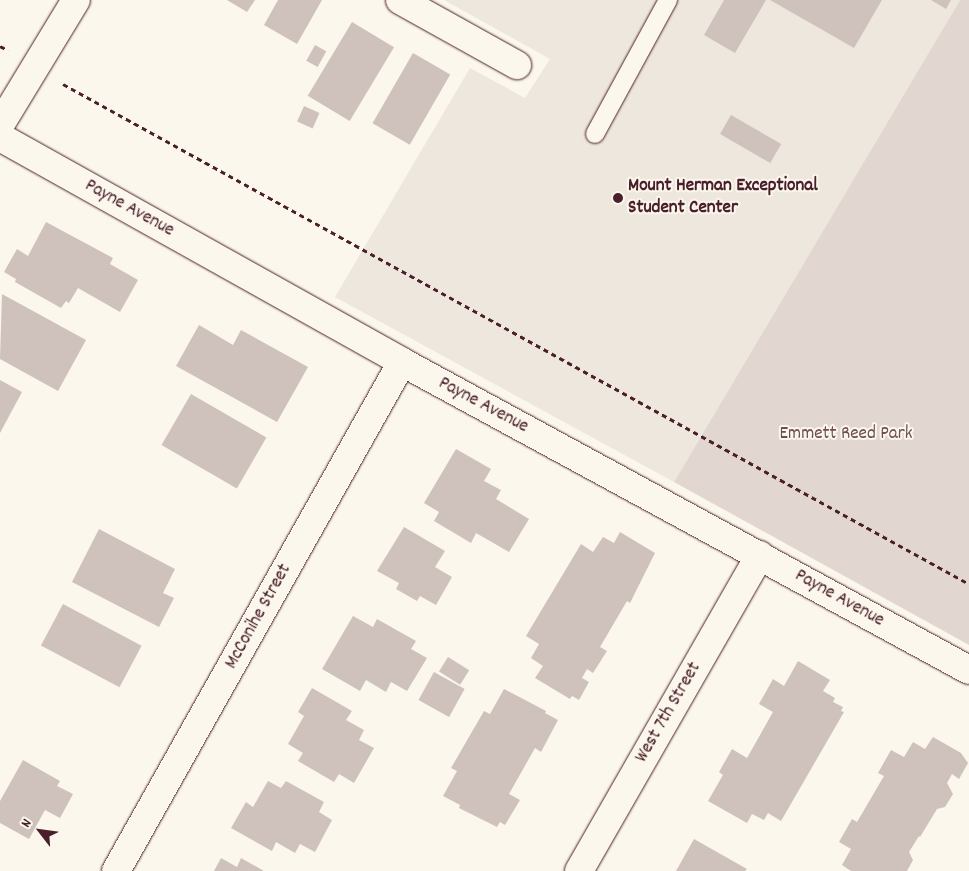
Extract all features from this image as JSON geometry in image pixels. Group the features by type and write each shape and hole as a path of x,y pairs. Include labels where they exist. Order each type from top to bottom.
{"street":[{"path":"0,125 76,0"},
{"path":"400,0 518,65"},
{"name":"Payne Avenue","path":"0,137 402,362 969,670"},
{"name":"McConihe Street","path":"116,871 402,362"},
{"name":"West 7th Street","path":"579,871 760,555"}],"lane":[{"path":"595,134 668,0"}],"path":[{"path":"0,46 8,50"},
{"path":"63,84 969,584"}],"shaded area":[{"name":"Mount Herman Exceptional Student Center","path":"444,0 960,0 674,482 335,297 470,68 525,98 550,59"}],"green space":[{"name":"Emmett Reed Park","path":"960,0 969,0 969,645 674,482"}],"building":[{"path":"227,0 255,0 247,12"},
{"path":"278,0 322,0 297,44 264,25"},
{"path":"724,0 766,0 735,53 704,35"},
{"path":"770,0 882,0 854,48"},
{"path":"931,0 951,0 946,9"},
{"path":"352,22 394,47 350,121 308,96"},
{"path":"315,45 326,51 318,67 306,61"},
{"path":"413,53 450,74 410,145 372,123"},
{"path":"304,106 320,113 313,128 297,122"},
{"path":"731,115 781,144 770,163 720,134"},
{"path":"46,222 113,258 110,264 138,280 120,312 78,288 69,303 66,301 61,308 15,282 16,279 4,272 17,249 28,256"},
{"path":"2,294 86,340 58,391 0,359"},
{"path":"199,325 233,345 241,330 308,367 277,422 176,366"},
{"path":"0,380 22,392 0,433"},
{"path":"191,394 266,438 237,489 162,445"},
{"path":"456,449 491,469 484,481 501,490 496,499 529,519 509,552 476,533 471,543 434,521 439,512 424,503"},
{"path":"404,527 445,551 435,567 452,577 436,605 420,596 417,601 396,589 399,583 377,571"},
{"path":"99,529 175,569 163,593 174,598 159,627 72,582"},
{"path":"620,532 655,553 630,603 627,601 600,647 607,651 593,673 587,669 582,678 589,682 579,700 572,696 570,699 535,678 543,666 531,658 539,644 526,636 581,544 593,552 603,537 614,543"},
{"path":"63,604 142,646 120,687 41,645"},
{"path":"353,616 373,627 377,619 416,641 411,649 427,658 407,691 391,682 386,692 366,680 360,691 322,669"},
{"path":"448,657 469,670 460,685 439,671"},
{"path":"798,661 830,680 823,691 835,698 833,702 843,707 841,711 844,712 781,821 768,813 764,820 752,814 747,823 708,801 723,775 719,772 732,749 747,758 773,712 759,704 773,679 784,686"},
{"path":"434,672 465,689 449,717 418,700"},
{"path":"312,688 352,711 346,720 364,730 359,740 374,748 354,783 339,774 334,782 298,761 303,753 288,744 304,716 298,712"},
{"path":"504,689 546,711 545,713 558,720 541,752 535,748 509,794 520,800 505,825 500,822 497,827 459,808 460,805 443,796 457,771 451,768 484,711 490,714"},
{"path":"933,737 961,753 968,763 959,779 952,774 947,783 953,794 945,807 937,809 909,852 913,860 907,871 851,871 842,865 851,849 839,842 852,819 857,822 884,776 878,773 891,750 904,757 913,742 925,749"},
{"path":"23,760 60,781 57,786 73,794 60,818 45,810 29,839 0,823 0,801"},
{"path":"268,781 281,788 286,781 324,802 319,812 332,820 315,852 300,844 295,853 276,842 272,851 231,828 246,802 253,807"},
{"path":"694,839 747,869 745,871 676,871"},
{"path":"221,858 237,867 241,858 264,871 214,871"}],"place":[{"name":"Mount Herman Exceptional Student Center","path":"618,198"}]}
